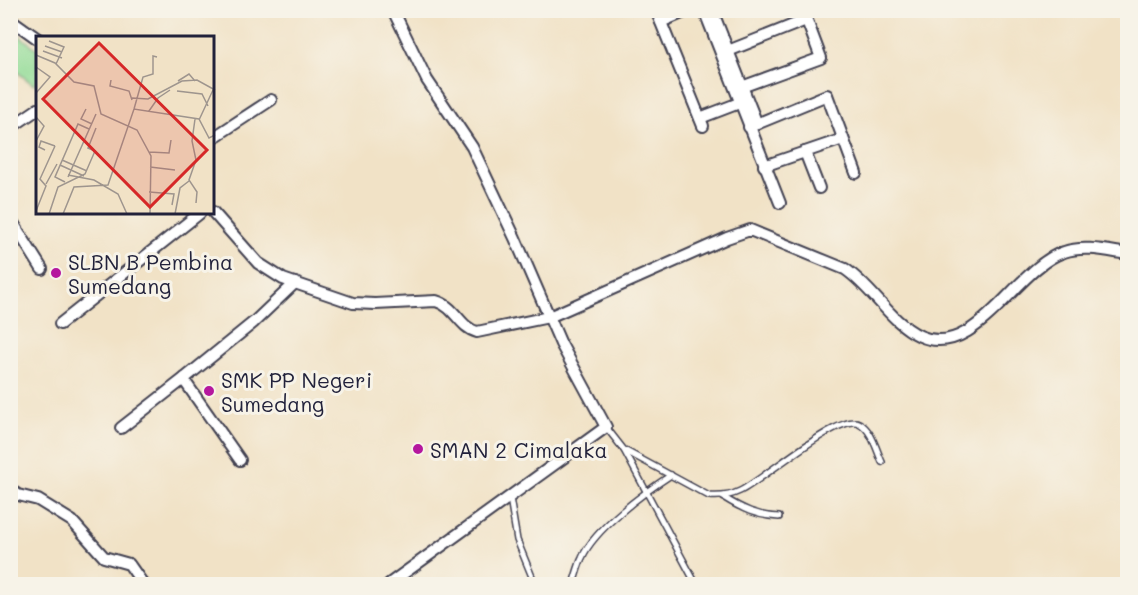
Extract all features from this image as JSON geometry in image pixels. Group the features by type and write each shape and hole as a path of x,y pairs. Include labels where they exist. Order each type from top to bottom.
{"street":[{"path":"389,585 606,427 566,353 472,147 427,80 393,10"},
{"path":"656,10 702,122 746,103"},
{"path":"661,22 689,10"},
{"path":"725,10 709,13 746,103 764,166 780,203"},
{"path":"725,52 805,15 821,57 739,88"},
{"path":"12,22 36,38"},
{"path":"753,125 827,96 856,173"},
{"path":"214,137 271,100"},
{"path":"10,128 36,110"},
{"path":"764,166 843,139"},
{"path":"805,152 819,188"},
{"path":"214,213 258,262 276,276 353,303 436,301 445,304 469,329 477,332 549,317 750,230 845,269 859,279 907,329 923,338 940,340 958,336 974,327 1037,266 1055,255 1080,249 1128,254"},
{"path":"60,324 199,214"},
{"path":"10,218 42,269"},
{"path":"121,428 254,322 295,283"},
{"path":"185,378 186,383 240,460"},
{"path":"10,489 20,496 39,500 72,521 104,557 129,564 143,585"}],"lane":[{"path":"624,450 709,496 723,497 741,490 787,461 822,435 851,421 864,427 871,436 882,462"},
{"path":"606,427 624,450 696,585"},
{"path":"573,585 582,556 596,537 647,492 671,475"},
{"path":"723,497 736,506 755,514 779,517"},
{"path":"510,498 512,522 517,540 535,585"}],"green space":[{"path":"17,34 36,48 36,82 34,85 11,67 11,43"}],"place":[{"name":"SLBN B Pembina Sumedang","path":"56,273"},
{"name":"SMK PP Negeri Sumedang","path":"209,391"},
{"name":"SMAN 2 Cimalaka","path":"418,449"}]}
